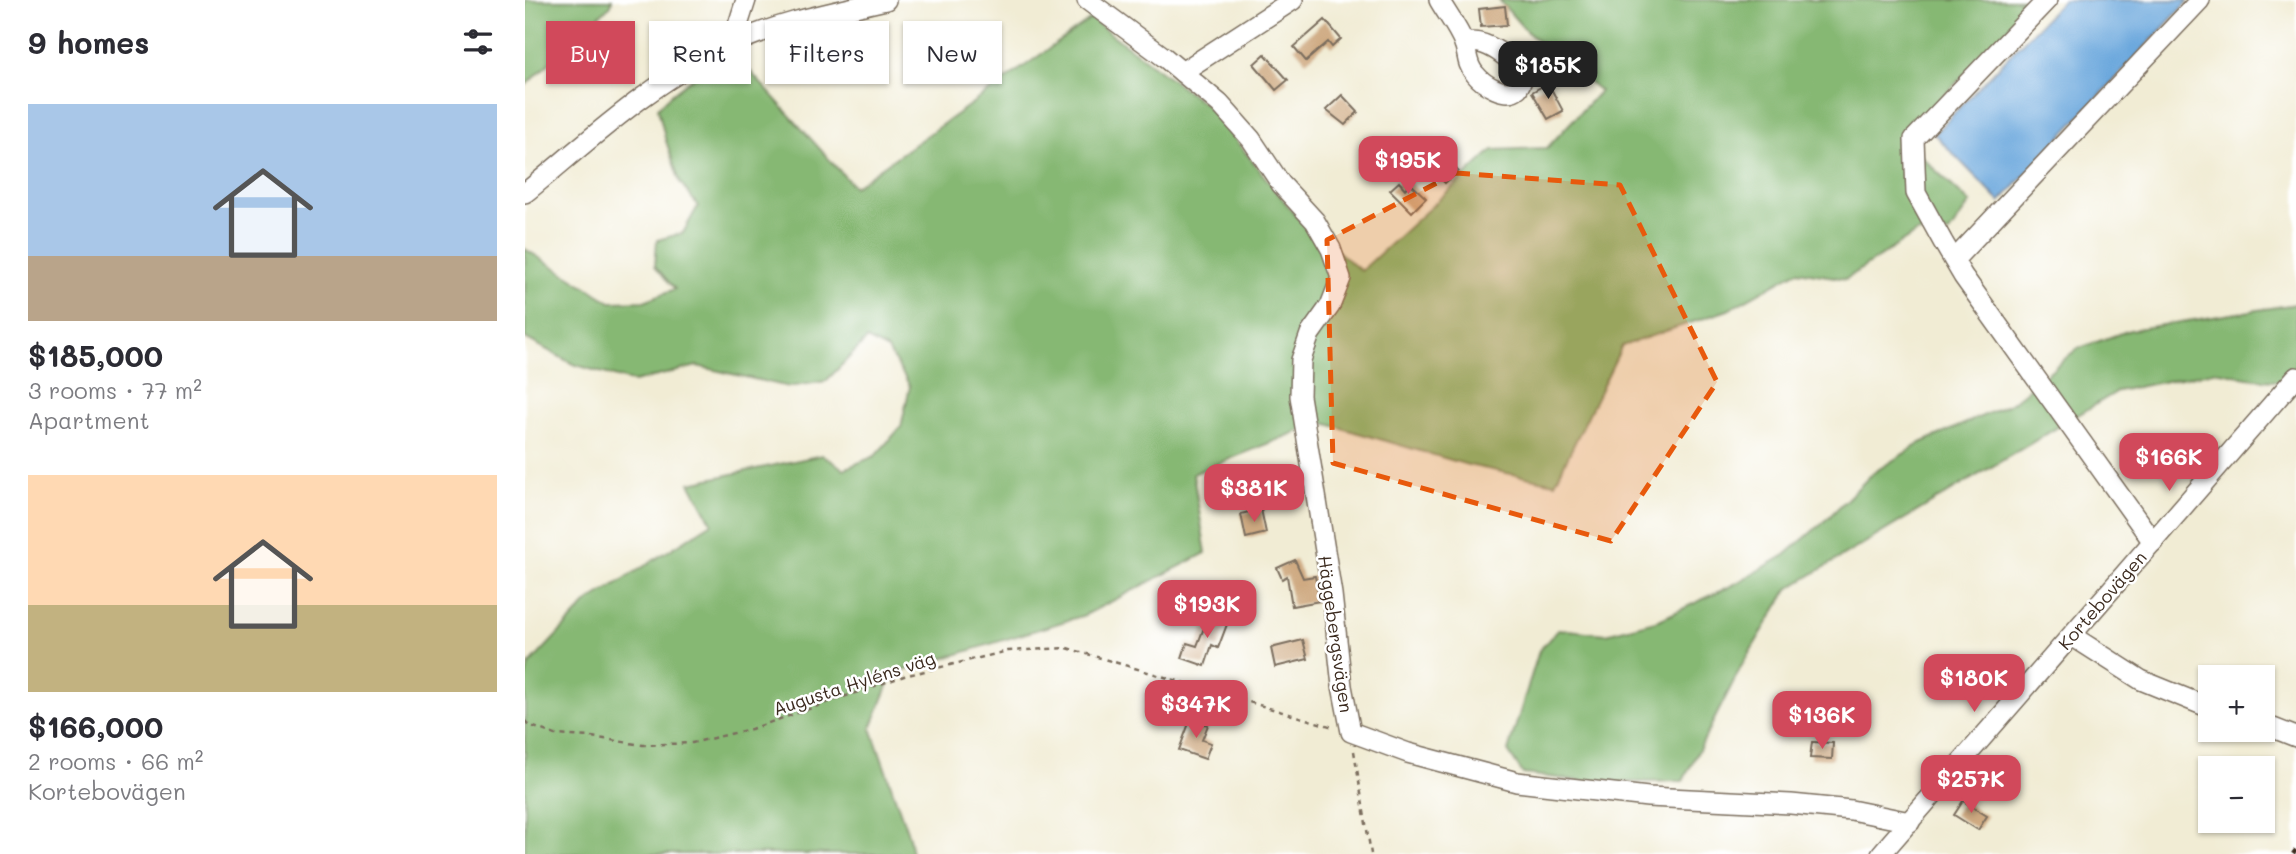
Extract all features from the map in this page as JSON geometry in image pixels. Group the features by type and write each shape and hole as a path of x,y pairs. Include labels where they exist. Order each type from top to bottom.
{"street":[{"path":"739,21 745,0"},
{"path":"751,36 772,28 886,0"},
{"name":"Häggebergsvägen","path":"1087,0 1220,104 1251,139 1281,184 1315,221 1331,249 1341,278 1330,306 1310,334 1301,360 1300,396 1351,732 1408,753 1517,782 1648,797 1791,804 1851,810 1910,822"},
{"path":"1182,72 1293,0"},
{"path":"1439,0 1464,44"},
{"path":"2047,0 1914,139 1916,193 1954,260 2153,542"},
{"path":"1954,260 2200,0"},
{"path":"525,193 629,106 663,84"},
{"name":"Kortebovägen","path":"1881,854 2296,377"},
{"path":"2072,636 2141,680 2198,703"},
{"path":"2275,729 2296,737"}],"path":[{"name":"Augusta Hyléns väg","path":"525,722 555,735 643,745 692,743 751,729 904,676 1009,651 1067,648 1351,732"},
{"path":"1351,732 1371,854"}],"highlighted area":[{"path":"1456,173 1620,185 1717,382 1611,541 1333,463 1327,240"}],"green space":[{"path":"525,0 612,0 611,5 594,21 546,21 546,66 525,86"},
{"path":"1499,0 2035,0 1903,139 1970,203 1949,233 1917,232 1846,279 1798,271 1728,310 1622,346 1555,483 1468,465 1321,422 1193,474 1206,553 1085,615 893,674 871,728 909,837 912,854 525,854 525,679 529,665 588,602 712,523 690,483 822,455 844,469 875,456 901,427 910,386 888,350 867,339 826,381 789,387 697,366 634,382 573,364 525,338 525,249 611,302 644,301 675,289 655,266 657,240 683,233 698,206 680,182 658,108 674,92 685,84 751,84 751,72 854,187 1091,19 1209,107 1297,217 1361,271 1493,150 1547,148 1600,91 1527,32"},
{"path":"2296,304 2296,383 2215,371 2118,391 1788,589 1742,665 1683,781 1600,783 1523,774 1508,751 1539,651 1558,629 1606,634 1659,620 1731,586 1785,555 1829,517 1873,473 1921,443 2010,404 2077,349 2130,330"}],"water":[{"path":"2063,0 2189,0 2000,202 1934,134"}],"building":[{"path":"1505,6 1507,25 1481,27 1479,9"},
{"path":"1325,20 1341,39 1332,47 1328,42 1306,61 1294,47"},
{"path":"1265,54 1288,80 1276,90 1254,64"},
{"path":"1548,83 1563,111 1548,119 1532,92"},
{"path":"1342,95 1358,112 1345,125 1326,110"},
{"path":"1447,160 1458,171 1445,183 1434,172"},
{"path":"1399,182 1405,189 1410,183 1426,198 1412,212 1390,190"},
{"path":"1261,509 1266,533 1246,538 1241,514"},
{"path":"1295,560 1303,578 1315,576 1320,601 1292,606 1287,576 1282,579 1277,568"},
{"path":"1210,612 1229,619 1218,648 1212,645 1205,666 1182,658 1187,643 1197,646"},
{"path":"1303,640 1308,659 1275,667 1271,648"},
{"path":"1191,718 1208,725 1202,740 1211,743 1205,759 1179,750"},
{"path":"1812,742 1833,743 1832,759 1810,758"},
{"path":"1963,801 1987,816 1978,830 1954,815"}],"railway":[{"path":"2293,854 2296,850"}]}
